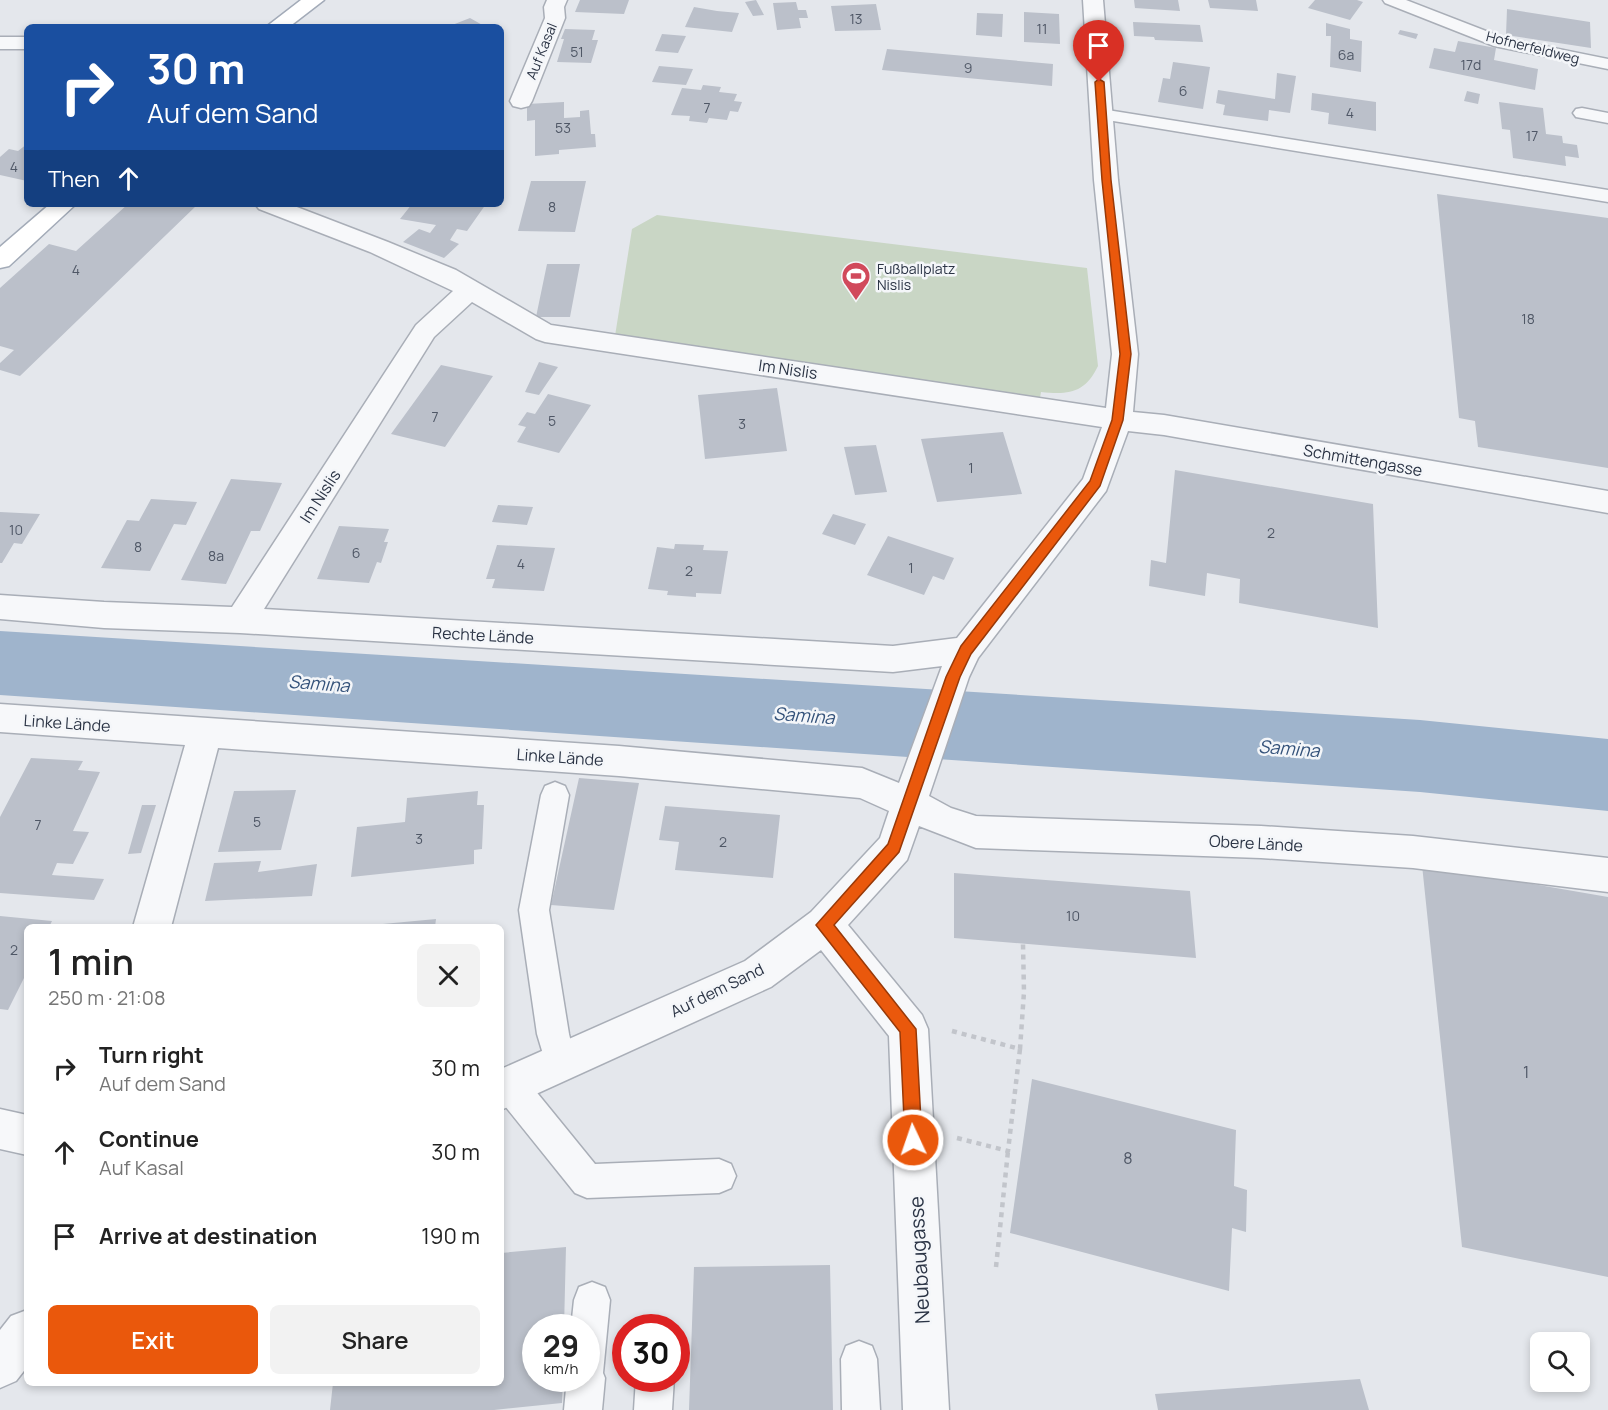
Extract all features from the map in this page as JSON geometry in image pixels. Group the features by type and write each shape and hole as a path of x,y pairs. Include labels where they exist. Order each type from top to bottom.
{"main road":[{"path":"280,24 314,0"},
{"path":"0,260 61,207"}],"street":[{"name":"Auf Kasal","path":"521,101 555,18 554,7 557,0"},
{"path":"916,788 960,664 1096,483 1118,420 1125,354 1101,114 1093,0"},
{"path":"0,43 24,43"},
{"name":"Im Nislis","path":"275,207 447,276 545,333 1118,420"},
{"name":"Im Nislis","path":"240,620 425,331 470,289"},
{"name":"Schmittengasse","path":"1118,420 1164,424 1608,502"},
{"name":"Rechte Lände","path":"0,607 104,615 240,620 960,664"},
{"name":"Linke Lände","path":"0,718 619,761 916,788"},
{"path":"153,924 205,734"},
{"name":"Obere Lände","path":"916,788 941,820 976,832 1261,842 1390,851 1608,875"},
{"name":"Auf dem Sand","path":"505,1088 758,974 824,925 894,848 916,788"},
{"name":"Neubaugasse","path":"824,925 908,1029 926,1410"},
{"path":"0,1129 24,1134"},
{"path":"0,1365 24,1336"}],"lane":[{"name":"Hofnerfeldweg","path":"1391,0 1500,42 1608,64"},
{"path":"1582,113 1608,118"},
{"path":"1101,114 1608,196"},
{"path":"555,795 534,910 553,1034 560,1063"},
{"path":"505,1088 587,1181 719,1176"},
{"path":"591,1314 592,1300"},
{"path":"859,1359 861,1410"},
{"path":"583,1410 585,1392"},
{"path":"653,1410 654,1392"}],"path":[{"path":"996,1267 1020,1049 1024,992 1023,944"},
{"path":"942,1028 1020,1049"},
{"path":"948,1136 1008,1151"}],"green space":[{"name":"Fußballplatz Nislis","path":"657,215 1087,268 1098,366 1082,387 1060,393 1041,392 1040,398 615,336 632,229"}],"building":[{"path":"580,0 629,0 624,14 575,12"},
{"path":"756,0 764,15 753,16 745,2"},
{"path":"1134,0 1178,0 1180,11 1135,8"},
{"path":"1208,0 1256,0 1258,11 1210,8"},
{"path":"1315,0 1363,2 1350,20 1308,8"},
{"path":"796,2 798,10 806,10 808,18 799,18 801,28 777,30 773,3"},
{"path":"876,4 881,30 835,31 831,6"},
{"path":"694,7 739,13 732,32 685,27"},
{"path":"1507,9 1590,22 1591,48 1506,35"},
{"path":"1024,12 1059,14 1060,44 1024,42"},
{"path":"977,13 1003,14 1002,37 976,35"},
{"path":"470,18 481,24 455,24"},
{"path":"1133,22 1200,25 1203,42 1155,40 1154,37 1134,36"},
{"path":"1326,23 1350,29 1350,39 1362,41 1361,72 1330,67 1331,36 1326,36"},
{"path":"565,29 595,30 592,40 598,40 591,63 557,62"},
{"path":"1400,30 1418,34 1416,39 1398,34"},
{"path":"662,34 686,36 678,53 655,51"},
{"path":"1458,41 1496,48 1494,60 1538,69 1535,90 1429,68 1434,48 1455,52"},
{"path":"887,49 1053,64 1052,86 882,70"},
{"path":"1173,62 1210,67 1203,109 1158,102 1163,78 1170,79"},
{"path":"659,66 693,69 686,85 652,82"},
{"path":"1277,73 1296,76 1290,113 1269,110 1268,121 1223,115 1225,105 1216,103 1218,90 1275,99"},
{"path":"703,85 721,87 719,92 737,94 734,101 742,102 738,112 730,111 727,120 709,118 707,123 689,121 690,116 671,115 682,88 701,90"},
{"path":"1467,91 1480,94 1478,104 1464,101"},
{"path":"1312,93 1376,102 1376,131 1328,124 1329,113 1311,110"},
{"path":"564,102 564,118 580,117 580,111 589,110 591,134 595,134 596,147 559,150 559,154 535,156 535,120 527,121 527,104"},
{"path":"1499,102 1543,108 1546,134 1562,136 1563,143 1577,145 1579,158 1565,156 1566,166 1513,158 1510,130 1502,129"},
{"path":"24,146 24,180 0,175 0,157 9,149 18,151"},
{"path":"531,181 586,181 575,232 518,231"},
{"path":"1437,194 1608,218 1608,468 1478,447 1475,421 1459,418"},
{"path":"125,207 195,207 20,376 0,370 0,363 14,350 0,346 0,288 49,244 76,251"},
{"path":"410,207 484,207 467,231 457,229 450,240 459,244 444,258 403,242 419,229 430,233 436,225 400,219"},
{"path":"547,264 580,264 570,317 536,317"},
{"path":"539,362 558,367 539,395 525,392"},
{"path":"441,365 493,376 445,447 391,434"},
{"path":"777,388 787,451 705,459 698,395"},
{"path":"548,394 591,405 559,453 517,442 526,427 518,425 527,412 535,414"},
{"path":"1003,432 1022,494 937,502 921,439"},
{"path":"876,445 887,492 855,495 844,447"},
{"path":"1175,470 1373,504 1378,628 1239,603 1240,579 1207,573 1205,596 1149,586 1151,560 1166,563"},
{"path":"231,479 282,483 260,531 251,531 226,584 181,580"},
{"path":"151,499 197,502 186,525 174,524 150,571 101,568 127,520 139,521"},
{"path":"498,505 533,507 527,525 492,522"},
{"path":"0,512 40,514 22,544 14,543 2,563 0,563"},
{"path":"833,514 866,524 855,545 822,534"},
{"path":"339,526 389,529 384,542 388,542 381,563 377,562 369,583 317,579"},
{"path":"888,536 954,558 944,580 933,576 924,595 867,575"},
{"path":"675,544 704,545 703,550 728,551 721,594 696,593 696,597 667,595 668,591 648,589 657,547 674,549"},
{"path":"497,545 555,548 544,591 492,588 495,579 486,579"},
{"path":"31,758 83,761 78,770 100,772 73,831 89,832 73,864 57,863 52,875 104,879 94,900 0,893 0,817"},
{"path":"579,778 639,783 614,910 551,905"},
{"path":"296,790 281,850 218,852 234,791"},
{"path":"478,791 477,805 484,805 482,849 474,850 474,864 351,877 357,827 405,822 407,798"},
{"path":"142,805 156,805 141,853 128,854"},
{"path":"665,806 780,815 773,878 675,870 679,842 659,840"},
{"path":"261,861 258,872 317,864 312,896 205,901 214,863"},
{"path":"1422,865 1608,897 1608,1277 1462,1247"},
{"path":"954,873 1190,891 1196,958 954,938"},
{"path":"0,916 52,921 50,924 24,924 24,978 8,1010 0,1009"},
{"path":"436,919 435,924 383,924"},
{"path":"1032,1079 1236,1130 1234,1186 1247,1190 1246,1232 1232,1228 1229,1291 1010,1233"},
{"path":"566,1247 564,1314 522,1314 522,1392 562,1392 562,1403 494,1410 330,1410 333,1386 504,1386 504,1253"},
{"path":"830,1265 833,1410 689,1410 694,1267"},
{"path":"1360,1379 1369,1410 1158,1410 1155,1394"}],"waterway":[{"name":"Samina","path":"0,663 1420,756 1608,775"}],"place":[{"name":"Fußballplatz Nislis","path":"856,302"}],"route":[{"path":"913,1140 908,1029 824,925 894,848 953,677 966,650 1096,483 1118,420 1125,354 1106,180 1099,82"}]}
